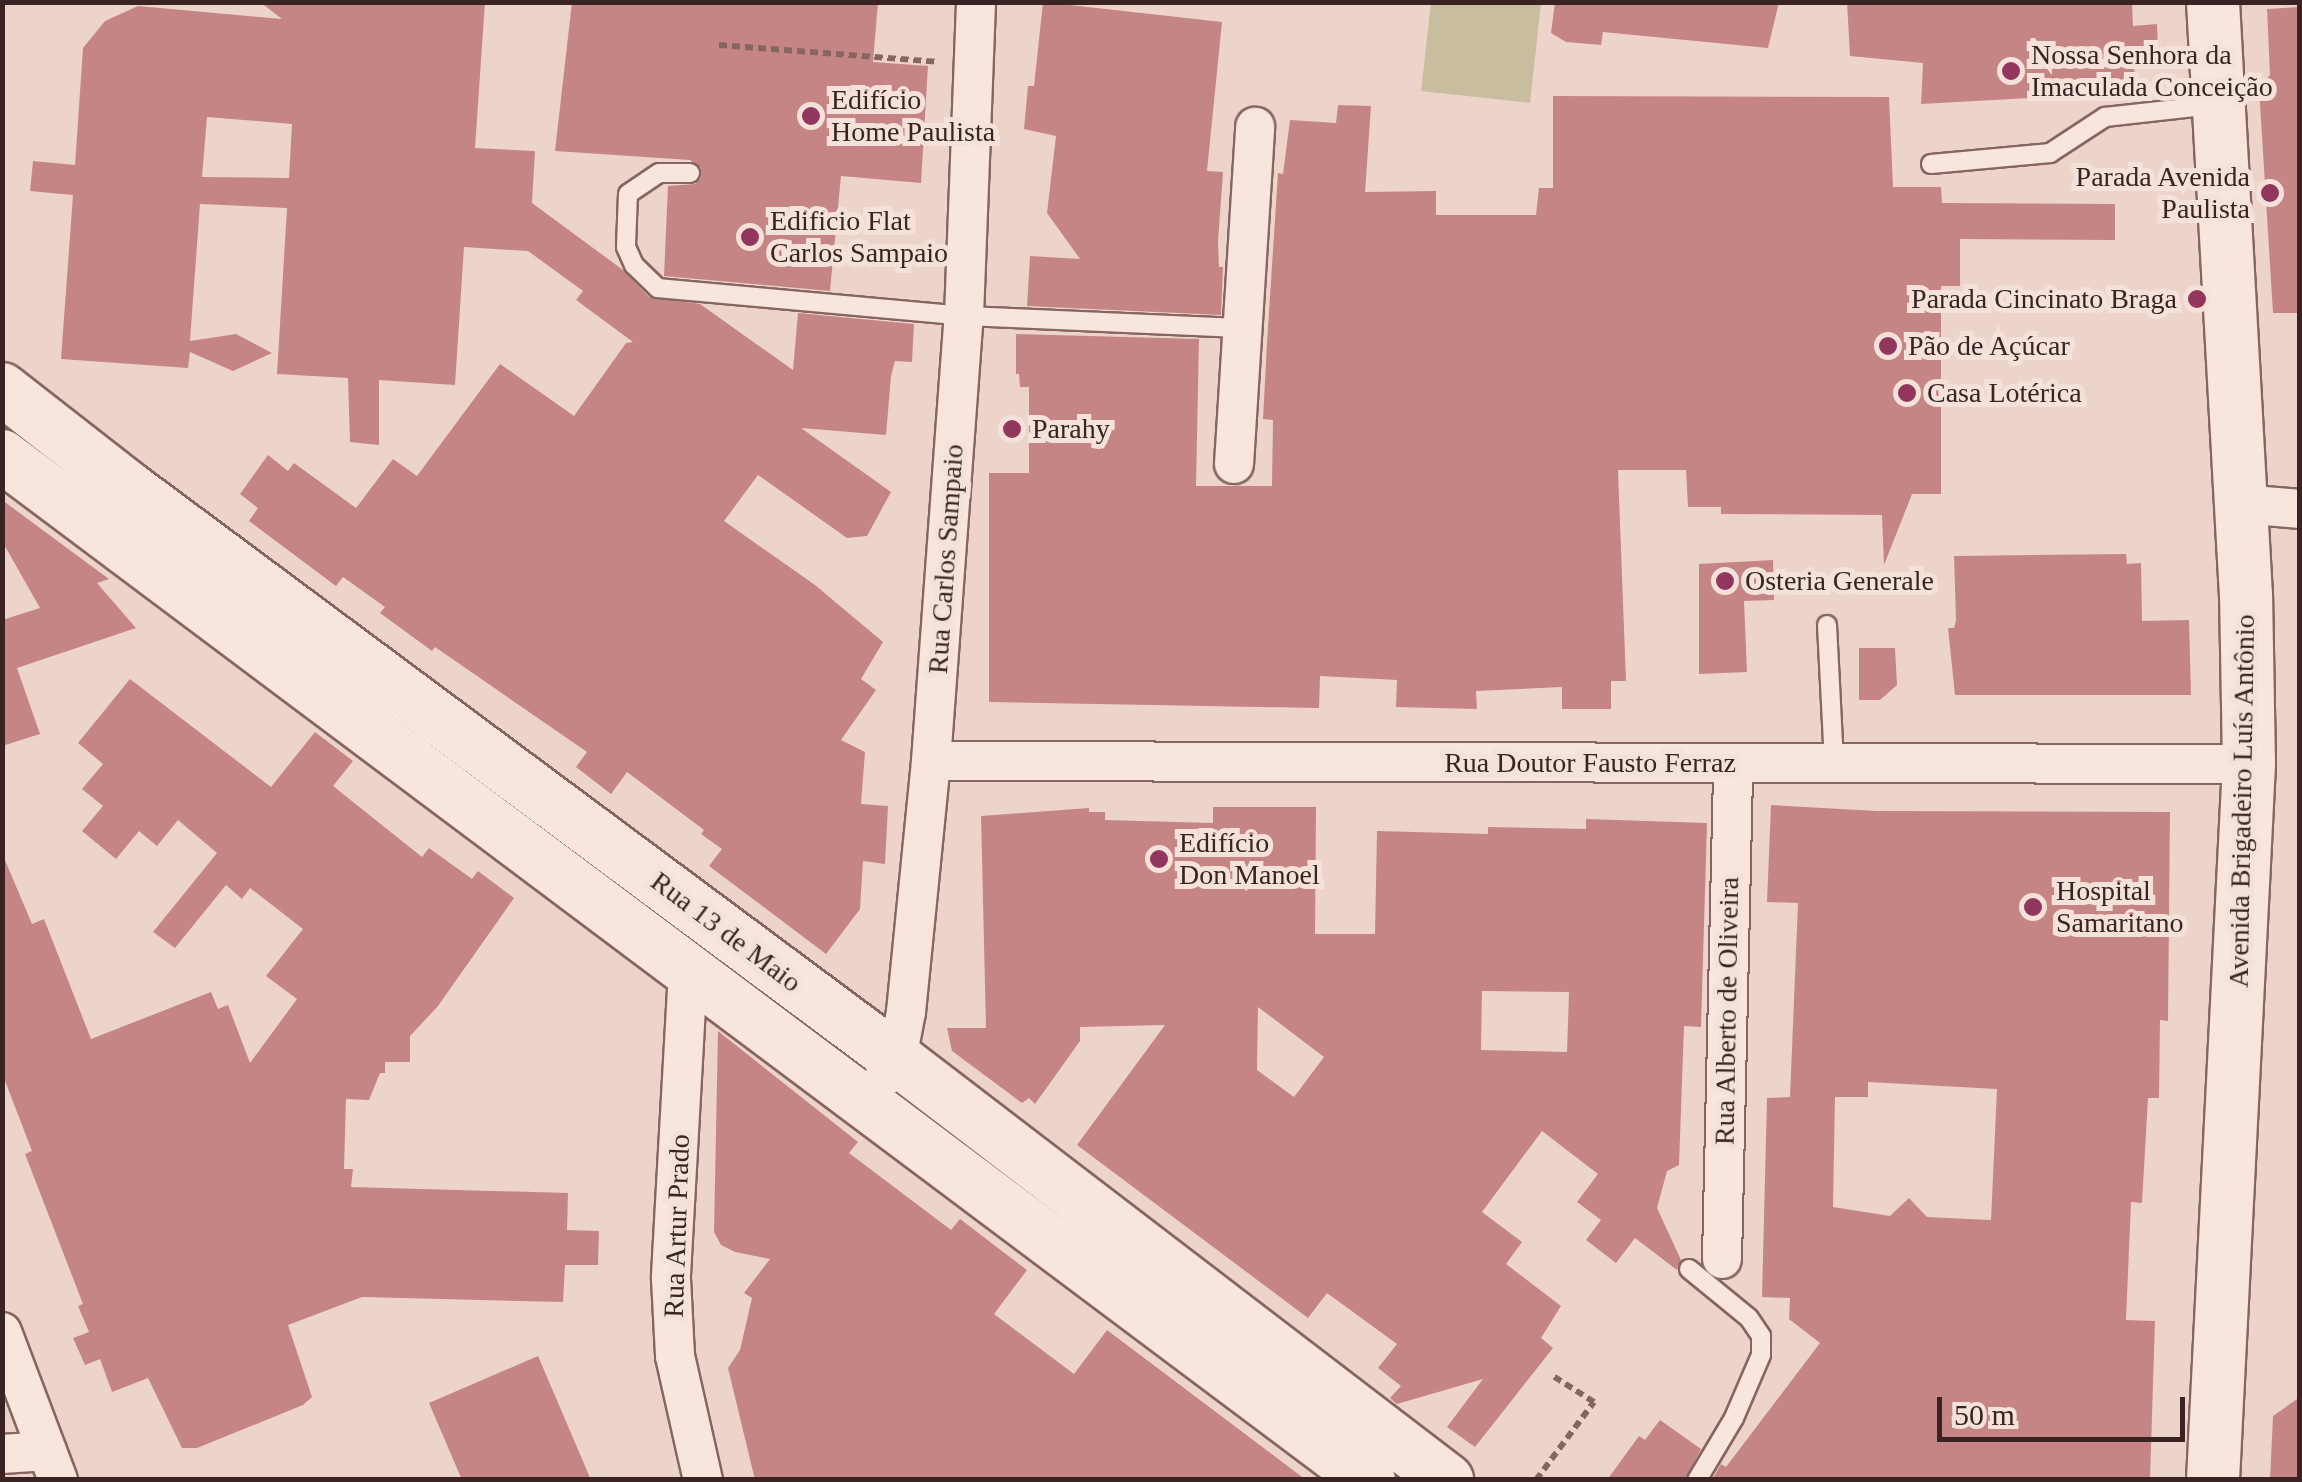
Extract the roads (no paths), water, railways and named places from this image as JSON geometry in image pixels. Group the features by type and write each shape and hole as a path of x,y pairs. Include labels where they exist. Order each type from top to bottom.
{"main road":[{"name":"Avenida Brigadeiro Luís Antônio","path":"2212,1480 2249,764 2241,504 2213,2"},
{"name":"Rua 13 de Maio","path":"2,388 146,501 896,1059 1382,1468"},
{"name":"Rua 13 de Maio","path":"2,456 866,1103 1382,1468 1447,1480"}],"street":[{"name":"Rua Carlos Sampaio","path":"866,1103 896,1059 906,1012 931,761 964,316 976,2"},
{"path":"1234,464 1255,127"},
{"path":"2241,504 2300,508"},
{"name":"Rua Doutor Fausto Ferraz","path":"931,761 2249,764"},
{"name":"Rua Alberto de Oliveira","path":"1706,1264 1733,763"},
{"name":"Rua Artur Prado","path":"688,971 670,1279 676,1356 703,1480"},
{"path":"2,1332 53,1465"},
{"path":"2,1454 53,1465"}],"lane":[{"path":"1931,164 2050,153 2105,117 2219,105"},
{"path":"690,173 659,173 628,194 626,246 634,265 658,288 964,316 1242,328"},
{"path":"1827,625 1834,764"},
{"path":"1697,1480 1734,1418 1761,1355 1760,1336 1706,1264"}],"place":[{"name":"Nossa Senhora da Imaculada Conceição","path":"2011,71"},
{"name":"Edifício Home Paulista","path":"811,116"},
{"name":"Parada Avenida Paulista","path":"2270,193"},
{"name":"Edificio Flat Carlos Sampaio","path":"750,237"},
{"name":"Parada Cincinato Braga","path":"2197,299"},
{"name":"Pão de Açúcar","path":"1888,346"},
{"name":"Casa Lotérica","path":"1907,393"},
{"name":"Parahy","path":"1012,429"},
{"name":"Osteria Generale","path":"1725,581"},
{"name":"Edifício Don Manoel","path":"1159,859"},
{"name":"Hospital Samaritano","path":"2033,907"}]}
